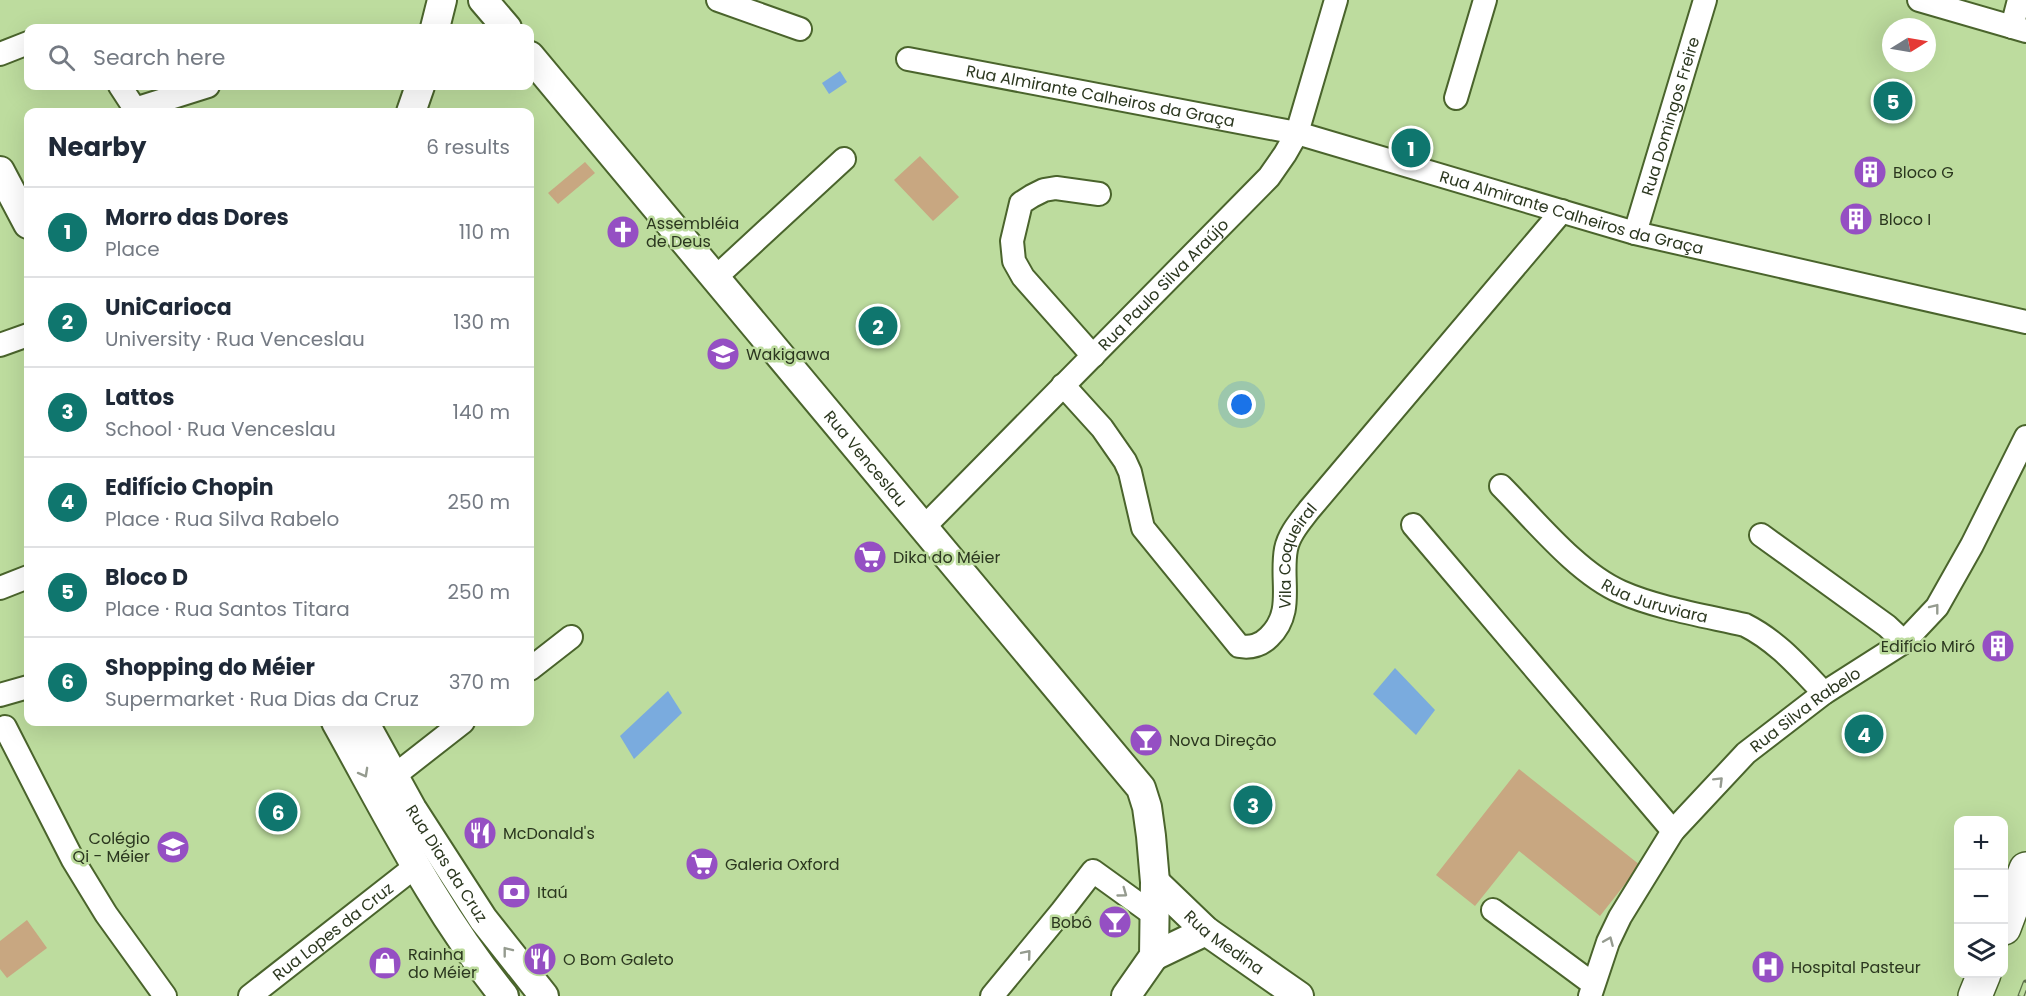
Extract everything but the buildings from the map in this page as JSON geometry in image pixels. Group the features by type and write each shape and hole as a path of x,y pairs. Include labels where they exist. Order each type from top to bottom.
{"main road":[{"path":"2005,924 2026,869"},
{"path":"1975,996 1982,978"}],"street":[{"path":"436,24 442,0"},
{"path":"483,0 504,24"},
{"path":"718,0 800,30"},
{"name":"Rua Paulo Silva Araújo","path":"923,528 1269,177 1297,133 1336,0"},
{"path":"1456,98 1485,0"},
{"name":"Rua Domingos Freire","path":"1635,233 1705,0"},
{"path":"1919,0 2019,29 2019,0"},
{"path":"0,54 24,45"},
{"name":"Rua Almirante Calheiros da Graça","path":"908,59 1297,133 1635,233 2026,322"},
{"name":"Rua Venceslau","path":"534,61 1141,788 1147,807 1155,882 1154,956"},
{"path":"123,90 134,108"},
{"path":"145,108 196,90"},
{"path":"412,108 419,90"},
{"path":"715,278 844,159"},
{"path":"0,171 24,216"},
{"path":"1093,356 1023,277 1014,261 1012,241 1022,203 1032,196 1044,190 1056,188 1099,194"},
{"name":"Vila Coqueiral","path":"1063,385 1102,428 1125,461 1130,472 1143,528 1239,646 1248,648 1260,644 1278,627 1284,616 1286,549 1291,535 1309,510 1562,211"},
{"path":"0,345 24,336"},
{"name":"Rua Silva Rabelo","path":"1591,990 1608,942 1620,917 1673,831 1746,753 1824,693 1904,642 1937,607 1953,582 2026,437"},
{"name":"Rua Juruviara","path":"1501,486 1580,565 1601,580 1621,592 1745,625 1777,645 1824,693"},
{"path":"1413,525 1673,831"},
{"path":"1761,535 1887,626 1904,642"},
{"path":"0,588 24,579"},
{"path":"534,666 571,637"},
{"path":"0,695 24,688"},
{"name":"Rua Dias da Cruz","path":"338,726 416,866 471,953 504,996"},
{"name":"Rua Dias da Cruz","path":"366,726 412,809 483,919 544,996"},
{"path":"394,776 458,726"},
{"path":"5,727 73,860 106,914 165,996"},
{"name":"Rua Lopes da Cruz","path":"250,996 416,866"},
{"path":"992,996 1093,871 1154,915"},
{"name":"Rua Medina","path":"1155,882 1206,931 1299,996"},
{"path":"1493,910 1591,990"},
{"path":"1126,996 1154,956 1206,931"}],"shaded area":[{"path":"920,156 959,197 933,221 894,180"},
{"path":"585,162 595,173 558,204 548,193"},
{"path":"1519,769 1640,865 1600,916 1519,851 1475,906 1436,875"},
{"path":"27,920 47,948 7,978 0,969 0,941"}],"water":[{"path":"840,71 847,82 829,94 822,83"},
{"path":"1395,668 1435,710 1416,735 1373,694"},
{"path":"668,691 682,713 634,759 620,736"}],"railway":[{"path":"2021,996 2026,983"}],"place":[{"name":"Bloco D","path":"1893,101"},
{"name":"Morro das Dores","path":"1411,148"},
{"name":"Bloco G","path":"1870,172"},
{"name":"Bloco I","path":"1856,219"},
{"name":"Assembléia de Deus","path":"623,232"},
{"name":"UniCarioca","path":"878,326"},
{"name":"Wakigawa","path":"723,354"},
{"name":"Dika do Méier","path":"870,557"},
{"name":"Edifício Miró","path":"1998,646"},
{"name":"Edifício Chopin","path":"1864,734"},
{"name":"Nova Direção","path":"1146,740"},
{"name":"Lattos","path":"1253,805"},
{"name":"Shopping do Méier","path":"278,812"},
{"name":"McDonald's","path":"480,833"},
{"name":"Colégio Qi - Méier","path":"173,847"},
{"name":"Galeria Oxford","path":"702,864"},
{"name":"Itaú","path":"514,892"},
{"name":"Bobô","path":"1115,922"},
{"name":"O Bom Galeto","path":"540,959"},
{"name":"Rainha do Méier","path":"385,963"},
{"name":"Hospital Pasteur","path":"1768,967"}]}
